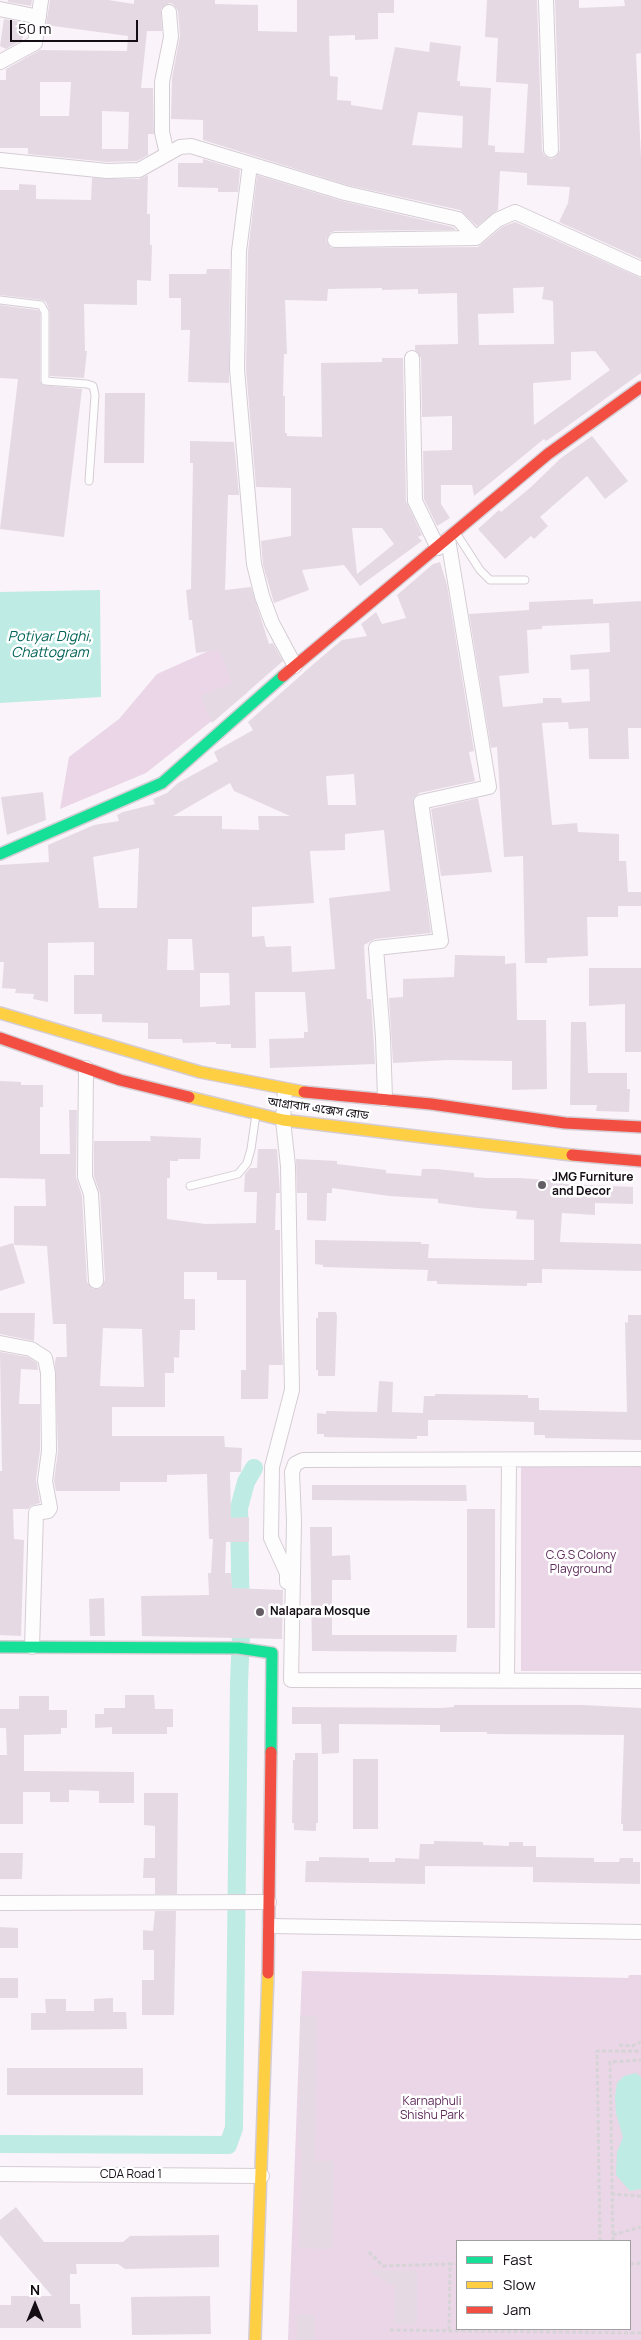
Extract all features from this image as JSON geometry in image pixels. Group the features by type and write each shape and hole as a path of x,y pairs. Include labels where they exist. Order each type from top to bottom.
{"main road":[{"path":"0,854 162,782 295,666 548,454 641,387"},
{"name":"আগ্রাবাদ এক্সেস রোড","path":"0,1013 126,1052 200,1072 285,1090 385,1099 565,1123 641,1127"},
{"name":"আগ্রাবাদ এক্সেস রোড","path":"0,1038 120,1080 283,1120 430,1136 517,1150 641,1161"},
{"path":"0,1647 238,1648 268,1652 270,1926 255,2340"}],"street":[{"path":"0,62 35,43 41,0"},
{"path":"546,0 552,150"},
{"path":"0,9 39,17"},
{"path":"167,154 162,132 162,82 171,37 170,12"},
{"path":"0,160 106,171 139,170 167,154 186,146 345,193 458,219 476,238"},
{"path":"250,165 240,251 237,369 250,520 254,564 262,596 272,623 295,666"},
{"path":"335,240 476,238 498,220 515,212 641,269"},
{"path":"385,1099 384,1037 376,948 441,941 421,802 489,787 447,540 415,501 412,358"},
{"path":"86,1068 86,1177 91,1194 96,1281"},
{"path":"268,1652 286,1644 287,1573 270,1538 272,1467 292,1390 288,1166 283,1120 285,1090"},
{"path":"0,1343 31,1349 45,1358 48,1373 49,1451 46,1481 50,1508 49,1510 36,1513 32,1647"},
{"path":"641,1459 303,1460 295,1464 292,1472 294,1521 291,1680 641,1681"},
{"path":"507,1680 508,1460"},
{"path":"0,1904 270,1902"},
{"path":"270,1926 641,1932"},
{"name":"CDA Road 1","path":"0,2174 262,2176"}],"lane":[{"path":"0,300 41,306 45,312 46,381 93,386 95,395 89,482"},
{"path":"447,540 490,580 525,580"},
{"path":"190,1186 238,1174 247,1163 256,1113"}],"path":[{"path":"619,2045 632,2046 641,2042"},
{"path":"600,2240 597,2051 641,2051"},
{"path":"613,2240 610,2062 641,2060"},
{"path":"611,2194 641,2196"},
{"path":"612,2235 641,2227"},
{"path":"369,2252 384,2266 456,2264"},
{"path":"448,2330 450,2264"},
{"path":"390,2330 592,2330 641,2333"}],"green space":[{"path":"222,645 247,693 146,773 60,809 69,757 119,719 157,674"},
{"name":"C.G.S Colony Playground","path":"521,1454 641,1454 641,1671 521,1671"},
{"name":"Karnaphuli Shishu Park","path":"302,1971 628,1978 629,1975 641,1975 641,2340 288,2340"}],"water":[{"name":"Potiyar Dighi, Chattogram","path":"100,590 101,697 0,703 0,592"},
{"path":"636,2073 641,2077 641,2189 630,2191 616,2175 617,2152 623,2137 616,2113 615,2098 617,2083 624,2076"}],"building":[{"path":"8,0 32,0 31,6 8,2"},
{"path":"50,0 108,0 134,4 134,0 215,0 215,4 258,5 258,31 297,32 297,0 394,0 394,13 378,13 378,39 355,40 355,35 329,36 330,76 338,77 337,100 351,101 351,105 382,110 395,47 429,52 430,42 461,46 457,81 460,81 460,86 491,88 488,145 495,146 495,152 524,153 528,84 496,82 498,38 485,37 487,0 537,0 542,150 544,155 551,159 556,157 560,150 555,0 579,0 579,8 625,6 624,0 641,0 641,53 636,54 641,157 641,259 559,222 568,203 570,187 527,185 527,173 500,171 498,210 477,226 460,210 347,185 203,140 203,120 171,119 172,78 180,36 178,11 173,4 169,3 161,9 162,31 147,31 141,88 153,88 154,134 148,134 148,155 137,161 107,162 28,154 28,148 0,148 0,80 6,80 6,69 40,50 127,51 128,36 46,25","holes":["40,82 71,82 69,116 40,116","102,111 129,112 128,149 102,149","418,112 463,116 462,148 412,145"]},
{"path":"4,19 26,23 22,40 6,49 0,46"},
{"path":"203,159 240,170 238,192 218,192 218,188 178,187 178,163 203,163"},
{"path":"148,175 147,214 150,214 150,245 152,245 151,281 137,280 137,305 84,304 85,351 87,351 84,378 50,376 50,312 46,302 0,295 0,190 19,190 19,184 36,185 36,199 91,200 92,178 139,179"},
{"path":"257,175 342,201 453,227 456,230 335,231 330,233 326,240 331,248 478,247 502,227 515,222 641,278 641,373 546,441 544,439 474,496 472,485 441,485 441,504 450,518 437,526 424,499 423,451 452,450 452,416 422,417 421,358 415,350 415,345 458,344 457,293 418,294 418,289 328,289 327,301 285,300 287,354 284,354 283,396 285,396 285,433 287,433 287,436 322,437 321,363 382,362 382,358 403,358 406,501 422,535 418,537 422,541 360,586 344,565 302,570 309,590 274,603 263,565 261,541 291,536 291,488 256,487 246,369 248,252","holes":["544,287 542,299 553,301 554,344 479,345 478,314 514,313 513,288","595,351 610,370 534,425 533,383 571,380 571,352","352,528 382,528 394,544 357,574"]},
{"path":"207,269 230,269 229,383 188,382 190,330 181,330 181,298 169,298 169,274 206,274"},
{"path":"0,305 38,310 40,313 40,381 42,385 82,389 64,537 0,529 18,379 0,378"},
{"path":"105,393 145,393 144,463 104,463"},
{"path":"592,436 628,481 605,499 587,476 540,517 548,526 534,539 531,536 505,559 478,529 499,510 501,512 531,487 561,458"},
{"path":"190,441 234,442 239,495 228,495 225,590 251,587 269,644 273,643 283,661 212,723 201,696 232,683 220,650 196,653 192,620 189,620 186,590 191,589 193,463 190,463"},
{"path":"440,562 447,585 474,751 469,752 475,781 419,793 413,799 431,933 375,939 364,945 367,999 371,999 375,1064 270,1068 269,1039 304,1038 304,1032 308,1032 305,992 255,992 256,1048 231,1048 231,1044 216,1044 216,1042 183,1043 182,1039 148,1039 148,1023 102,1022 102,1014 74,1014 74,975 94,975 94,942 48,943 48,1002 33,999 34,994 15,993 16,989 2,988 4,962 0,962 0,865 49,862 48,845 94,825 119,821 117,815 123,812 155,804 153,799 167,793 178,783 218,761 214,752 253,730 248,722 342,640 367,636 361,624 376,612 382,624 406,618 397,595 433,564","holes":["354,774 356,805 328,805 326,776","230,783 234,791 290,816 258,816 259,830 222,829 222,816 173,816","384,830 390,891 329,898 335,969 292,972 291,946 266,947 264,936 252,937 252,907 314,903 310,851 345,850 345,834","139,848 137,908 99,908 93,857","168,939 192,939 194,970 167,970","200,973 229,973 230,1005 200,1007"]},
{"path":"593,599 593,604 641,601 641,728 628,728 629,759 589,759 588,728 569,729 568,722 542,723 552,825 577,823 578,832 619,834 619,861 626,861 628,892 641,892 641,906 618,906 618,917 587,917 588,956 547,958 547,963 525,963 523,856 504,857 497,747 491,748 469,614 529,610 529,602","holes":["609,623 610,652 570,655 571,670 589,669 590,701 562,703 561,698 543,698 543,703 503,707 499,676 529,673 527,630 542,629 542,626"]},
{"path":"43,792 46,820 7,835 1,797"},
{"path":"478,798 492,872 441,876 431,809"},
{"path":"455,955 505,956 505,964 516,963 517,1020 546,1020 547,1089 512,1090 512,1061 448,1060 393,1063 389,998 403,997 403,979 454,977"},
{"path":"589,968 641,968 641,1052 625,1052 625,1004 589,1006"},
{"path":"571,1022 586,1022 588,1073 627,1073 627,1089 630,1089 629,1112 596,1111 597,1105 570,1105"},
{"path":"0,1081 21,1082 21,1085 43,1085 43,1107 40,1107 40,1154 70,1154 69,1110 77,1110 76,1177 82,1196 87,1282 93,1289 101,1288 105,1280 100,1194 94,1176 94,1141 151,1141 150,1136 201,1138 200,1159 170,1161 170,1178 167,1178 167,1219 205,1224 256,1223 257,1192 244,1192 245,1174 250,1168 257,1168 258,1149 277,1149 280,1193 276,1193 275,1230 280,1230 280,1313 283,1365 269,1365 268,1399 241,1399 241,1370 246,1370 246,1280 217,1280 217,1272 184,1272 184,1299 195,1299 195,1330 180,1330 179,1358 174,1357 174,1373 165,1373 165,1407 112,1407 112,1436 224,1436 225,1447 242,1448 241,1472 230,1472 231,1518 249,1517 249,1542 226,1542 225,1573 231,1573 232,1588 283,1590 282,1639 142,1636 141,1596 209,1595 208,1573 211,1573 213,1539 209,1539 207,1474 167,1475 167,1482 120,1482 120,1491 56,1491 54,1481 58,1451 55,1362 56,1357 67,1357 66,1324 53,1324 47,1246 14,1245 14,1206 46,1206 45,1179 0,1178","holes":["103,1328 142,1329 144,1387 100,1386"]},
{"path":"296,1159 337,1161 337,1164 386,1170 386,1173 421,1176 422,1169 437,1169 474,1173 474,1177 519,1178 564,1181 564,1184 633,1187 633,1204 595,1203 595,1215 562,1213 560,1242 641,1244 641,1271 542,1269 542,1283 527,1283 527,1286 437,1284 437,1281 427,1281 428,1270 323,1267 323,1265 315,1264 315,1240 421,1242 421,1244 429,1244 428,1258 534,1260 534,1220 516,1219 517,1211 438,1203 438,1199 389,1196 332,1188 332,1193 327,1193 326,1221 307,1220 307,1193 297,1193"},
{"path":"13,1243 25,1283 0,1291 0,1247"},
{"path":"318,1312 336,1312 335,1376 318,1376 318,1370 316,1370 316,1318 318,1318"},
{"path":"0,1313 35,1313 34,1341 0,1334"},
{"path":"628,1315 641,1315 641,1440 545,1438 545,1435 534,1435 534,1422 458,1420 428,1420 428,1436 417,1436 417,1439 324,1437 324,1434 317,1434 317,1413 326,1414 326,1411 377,1412 379,1381 393,1382 392,1412 423,1413 424,1396 435,1396 435,1394 528,1395 528,1398 539,1398 539,1410 627,1412 625,1322 628,1323"},
{"path":"0,1352 28,1357 37,1363 38,1370 21,1369 19,1404 40,1404 40,1450 36,1480 40,1503 28,1509 13,1509 14,1539 24,1540 21,1636 0,1635 0,1471 2,1471"},
{"path":"312,1485 466,1485 467,1501 312,1500"},
{"path":"467,1509 495,1509 495,1628 467,1628"},
{"path":"310,1527 332,1527 332,1556 350,1555 351,1580 332,1580 332,1635 457,1635 456,1652 312,1651"},
{"path":"104,1598 105,1636 90,1636 89,1599"},
{"path":"125,1695 154,1695 155,1709 173,1709 173,1727 167,1727 167,1734 112,1734 112,1727 95,1728 95,1714 104,1714 104,1708 125,1708"},
{"path":"19,1696 49,1696 49,1710 67,1710 67,1728 61,1728 61,1734 24,1735 24,1771 134,1772 134,1803 99,1803 99,1791 69,1790 69,1802 50,1802 50,1792 23,1792 23,1824 0,1824 0,1755 7,1755 6,1728 0,1728 0,1709 19,1709"},
{"path":"454,1705 583,1705 641,1708 641,1831 623,1831 623,1824 621,1824 624,1735 487,1734 487,1732 440,1732 440,1725 339,1724 339,1753 322,1754 321,1724 292,1724 292,1707 440,1708 454,1707"},
{"path":"295,1753 318,1753 318,1823 316,1823 316,1831 294,1830 294,1823 292,1823 293,1760 295,1760"},
{"path":"353,1759 378,1759 378,1829 353,1829"},
{"path":"144,1793 178,1793 177,1894 155,1894 155,1878 143,1878 144,1858 155,1858 155,1826 144,1825"},
{"path":"434,1841 483,1842 483,1845 509,1846 509,1842 523,1842 523,1846 536,1846 536,1857 594,1858 594,1862 619,1862 620,1858 633,1858 633,1862 640,1862 640,1884 533,1882 533,1867 425,1866 425,1884 305,1882 306,1861 319,1861 319,1857 369,1858 369,1862 395,1862 395,1858 419,1859 420,1844 434,1844"},
{"path":"0,1853 23,1853 22,1879 0,1879"},
{"path":"155,1911 176,1911 174,2015 142,2015 142,1980 154,1980 154,1950 143,1950 143,1930 153,1931"},
{"path":"0,1927 18,1928 18,1948 0,1948"},
{"path":"0,1978 18,1978 18,1998 0,1998"},
{"path":"113,1998 113,2012 126,2012 127,2029 31,2030 31,2013 46,2013 45,1999 66,1999 66,2011 94,2011 94,1999"},
{"path":"300,2016 316,2016 315,2161 334,2161 332,2249 299,2248 302,2150 299,2150"},
{"path":"7,2068 143,2068 143,2095 7,2095"},
{"path":"16,2207 44,2242 123,2242 130,2236 219,2235 219,2267 125,2269 118,2264 76,2264 77,2274 70,2274 70,2304 80,2304 81,2328 0,2328 0,2305 11,2305 11,2296 52,2296 0,2235 0,2220"},
{"path":"369,2270 417,2271 417,2324 394,2324 395,2287"},
{"path":"210,2296 211,2334 132,2335 131,2297"},
{"path":"297,2315 314,2315 314,2340 297,2340"}],"waterway":[{"path":"0,2144 228,2145 234,2128 241,1634 239,1508 246,1482 254,1468"}],"traffic: fast":[{"path":"0,854 162,783 283,676"},
{"path":"0,1647 238,1648 272,1653 271,1752"}],"traffic: slow":[{"path":"0,1013 200,1072 304,1092"},
{"path":"189,1097 283,1120 572,1155"},
{"path":"255,2340 268,1973"}],"traffic: jam":[{"path":"283,676 548,454 641,387"},
{"path":"0,1038 120,1080 189,1097"},
{"path":"304,1092 431,1104 565,1123 641,1127"},
{"path":"572,1155 641,1161"},
{"path":"268,1973 271,1752"}],"place":[{"name":"JMG Furniture and Decor","path":"542,1185"},
{"name":"Nalapara Mosque","path":"260,1612"}]}
